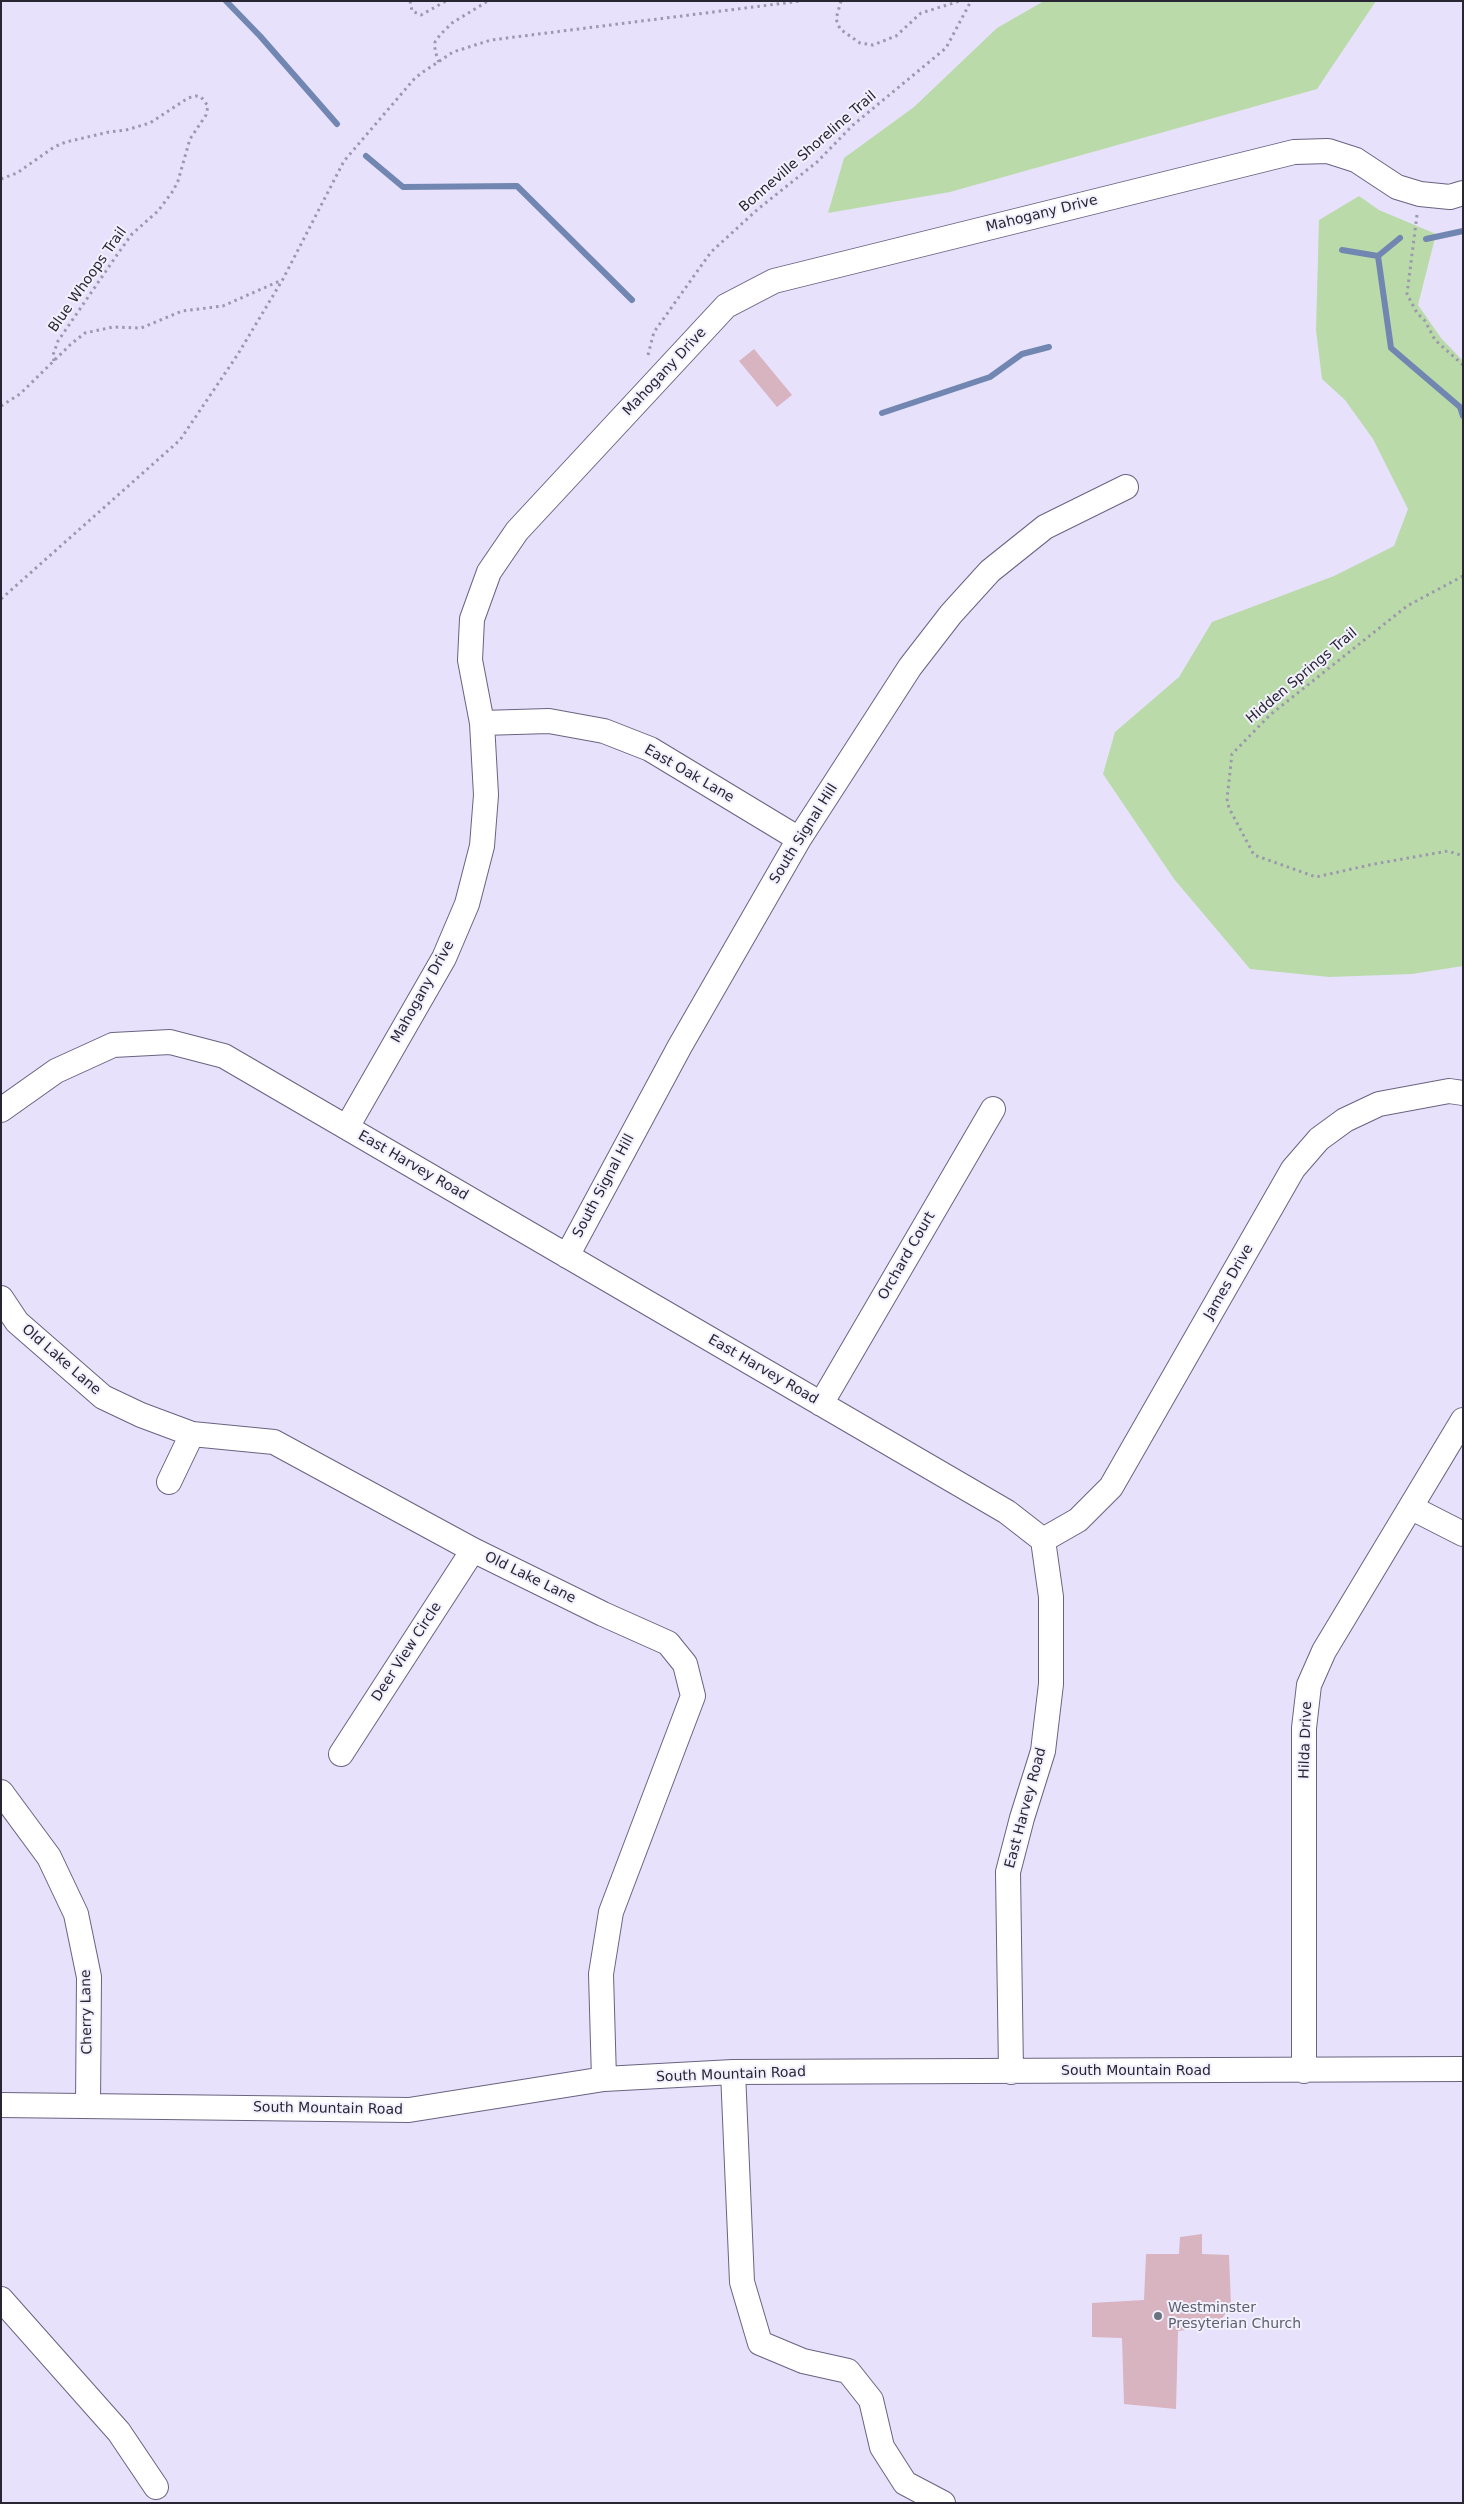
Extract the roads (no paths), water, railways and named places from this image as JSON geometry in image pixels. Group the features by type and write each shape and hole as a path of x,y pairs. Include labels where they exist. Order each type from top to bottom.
{"street":[{"name":"Mahogany Drive","path":"347,1127 444,958 467,904 482,846 486,795 482,724 470,660 472,619 489,572 516,532 726,306 774,281 1294,152 1328,151 1356,160 1397,187 1420,194 1450,197 1463,193"},
{"name":"South Signal Hill","path":"567,1256 680,1046 799,839 910,667 951,614 990,571 1044,527 1126,487"},
{"name":"East Oak Lane","path":"482,724 549,721 604,731 650,749 799,839"},
{"name":"East Harvey Road","path":"1,1110 56,1071 112,1045 170,1042 224,1056 1007,1512 1043,1540 1051,1597 1051,1684 1043,1751 1022,1818 1008,1872 1011,2072"},
{"name":"James Drive","path":"1043,1540 1078,1520 1111,1487 1293,1169 1319,1139 1345,1120 1379,1104 1449,1092 1463,1093"},
{"name":"Orchard Court","path":"821,1404 993,1109"},
{"name":"Old Lake Lane","path":"1,1298 17,1322 103,1397 142,1415 192,1434 274,1442 473,1550 603,1614 668,1643 685,1664 692,1696 611,1912 601,1974 604,2079"},
{"name":"Hilda Drive","path":"1304,2071 1304,1728 1308,1686 1324,1651 1412,1508 1463,1420"},
{"path":"168,1482 192,1434"},
{"path":"1412,1508 1463,1534"},
{"name":"Deer View Circle","path":"341,1754 473,1550"},
{"name":"Cherry Lane","path":"1,1792 49,1856 76,1914 88,1977 88,2106"},
{"name":"South Mountain Road","path":"1,2105 409,2110 604,2079 734,2072 1463,2069"},
{"path":"734,2072 742,2282 760,2343 803,2361 848,2371 871,2400 882,2447 905,2483 943,2503"},
{"path":"1,2299 119,2432 156,2488"}],"waterway":[{"path":"226,1 260,36 337,124"},
{"path":"366,156 403,187 517,186 632,300"},
{"path":"1426,239 1463,231"},
{"path":"1400,238 1378,256 1391,348 1460,407 1463,416"},
{"path":"1342,250 1378,256"},
{"path":"882,413 990,377 1022,354 1049,347"}],"place":[{"name":"Westminster Presyterian Church","path":"1158,2316"}]}
